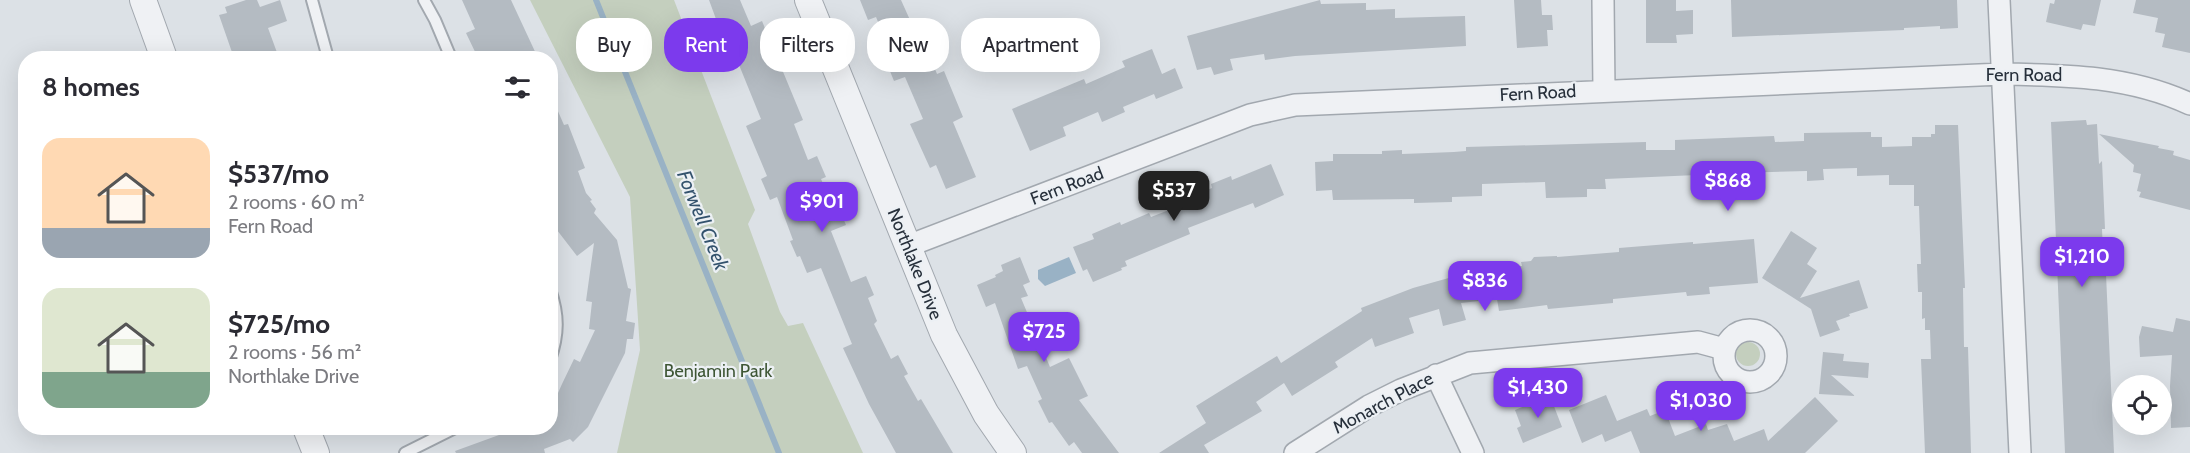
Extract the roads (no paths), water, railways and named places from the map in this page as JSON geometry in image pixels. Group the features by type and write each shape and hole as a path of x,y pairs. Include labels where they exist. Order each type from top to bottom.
{"street":[{"path":"142,0 161,51"},
{"name":"Northlake Drive","path":"808,0 944,335 986,414 1013,453"},
{"path":"1603,0 1604,90"},
{"path":"1999,0 2020,453"},
{"name":"Fern Road","path":"908,246 1250,115 1295,105 2002,74 2076,75 2131,82 2190,104"},
{"name":"Monarch Place","path":"1295,453 1369,406 1436,375 1479,361 1698,342 1724,349"},
{"path":"1436,375 1473,453"},
{"path":"309,435 316,453"}],"lane":[{"path":"312,0 326,51"},
{"path":"424,0 448,51"},
{"path":"558,315 558,332"},
{"path":"405,453 441,435"}],"water":[{"path":"1069,257 1076,273 1045,286 1038,279 1038,270"}],"waterway":[{"name":"Forwell Creek","path":"596,0 779,453"}],"park label":[{"name":"Benjamin Park","path":"718,371"}]}
